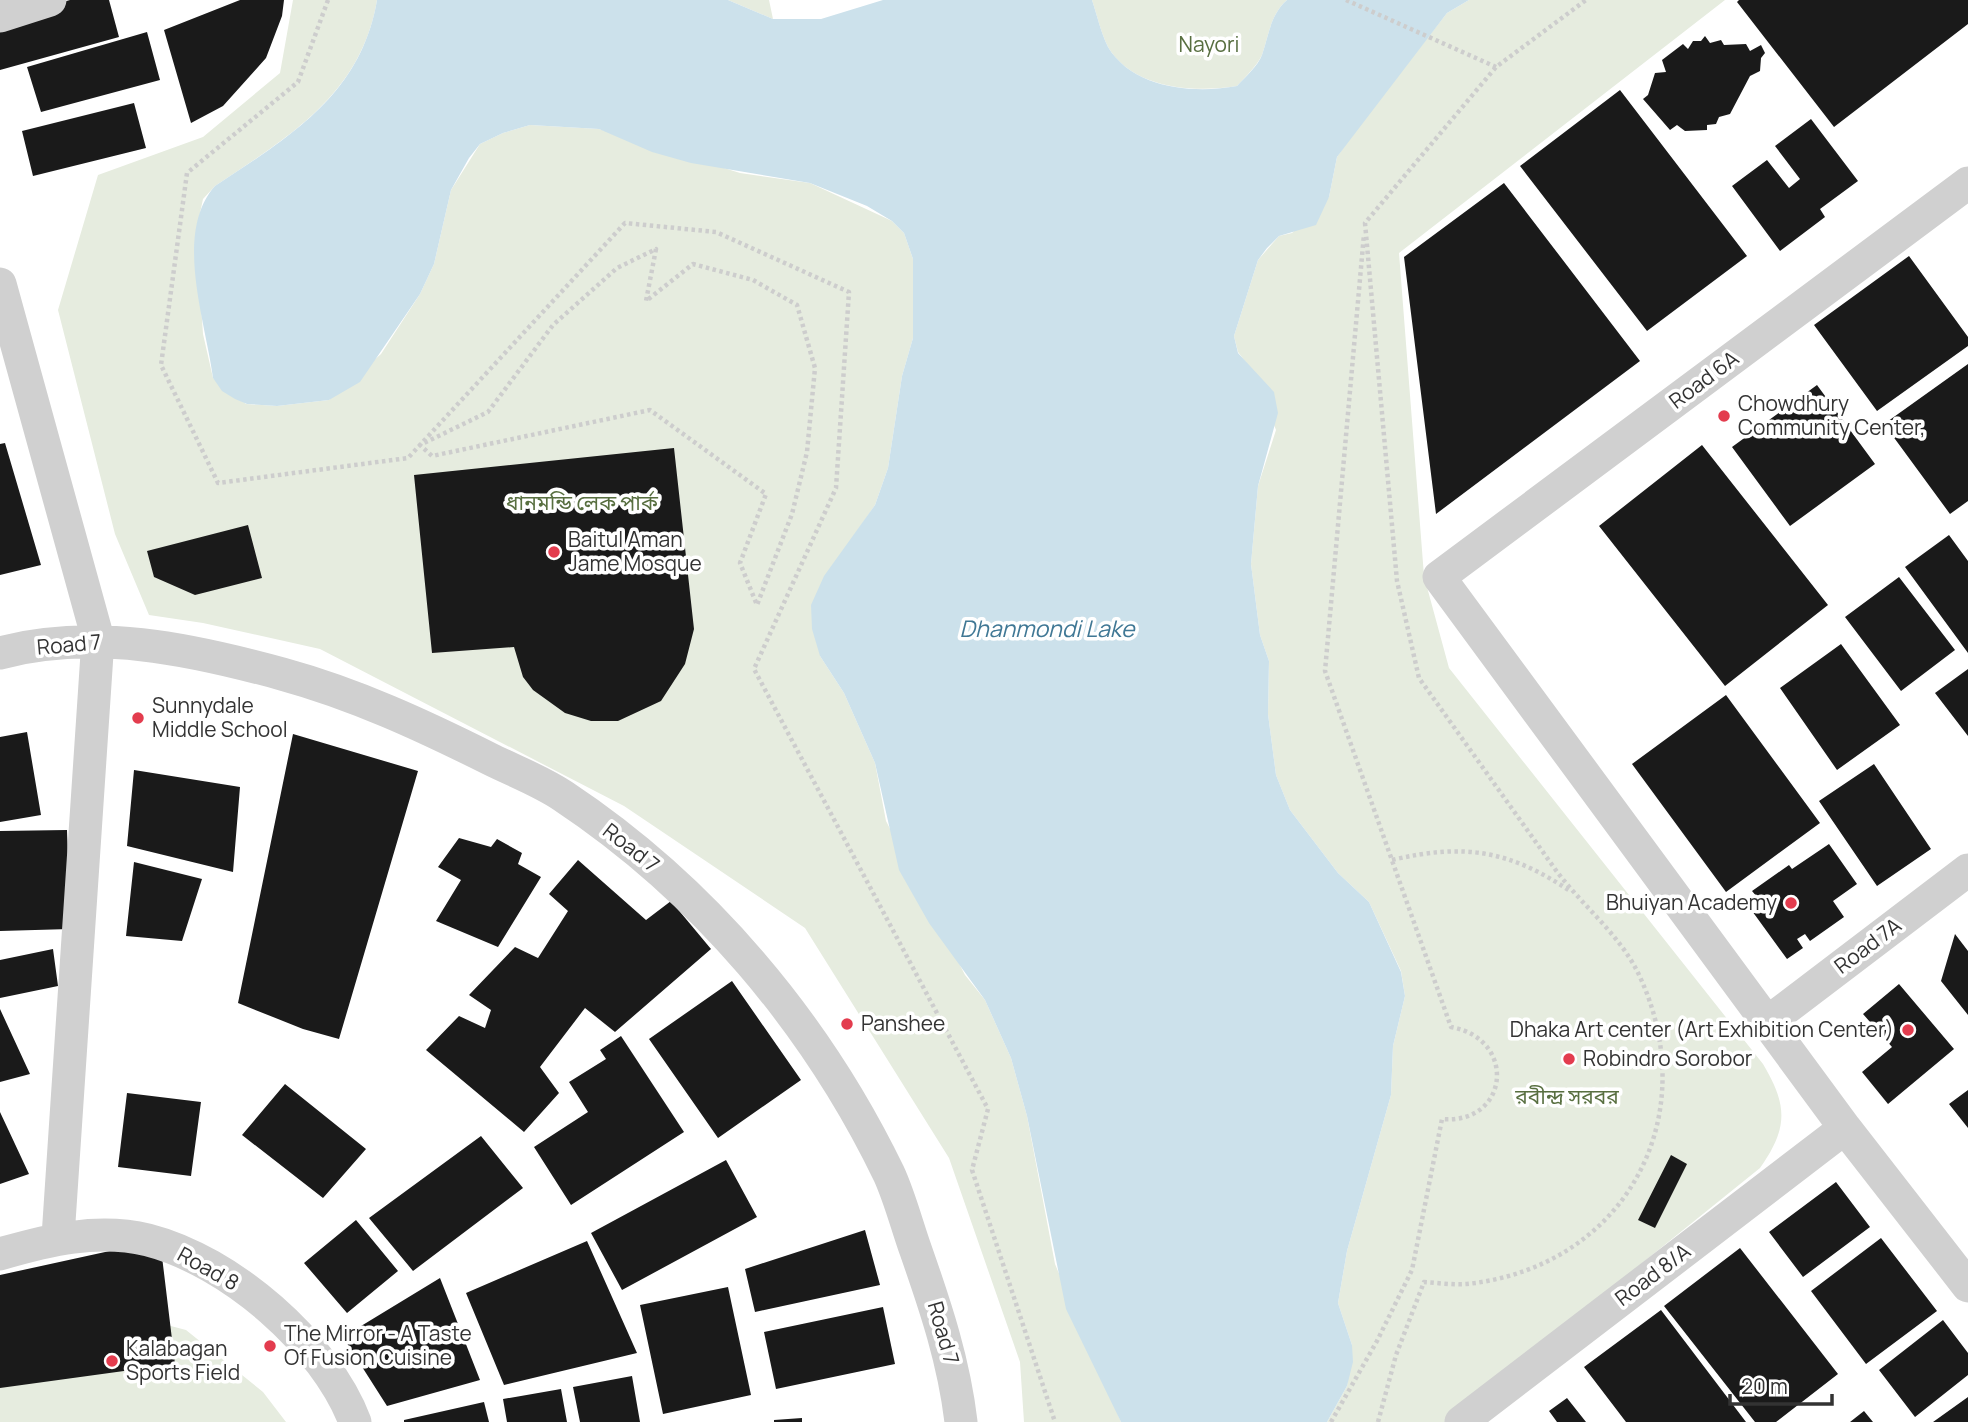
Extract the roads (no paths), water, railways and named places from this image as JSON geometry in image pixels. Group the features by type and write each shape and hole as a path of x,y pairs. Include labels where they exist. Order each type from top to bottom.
{"street":[{"path":"0,16 50,0"},
{"name":"Road 6A","path":"1768,1023 1439,577 1968,183"},
{"path":"0,284 98,639 58,1237"},
{"name":"Road 7","path":"0,653 98,639 247,664 328,687 402,716 561,794 676,883 757,970 808,1035 831,1068 890,1176 942,1324 957,1383 961,1422"},
{"name":"Road 7A","path":"1768,1023 1968,870"},
{"path":"1768,1023 1845,1128 1968,1286"},
{"name":"Road 8/A","path":"1461,1422 1845,1128"},
{"name":"Road 8","path":"0,1254 58,1237 99,1235 147,1240 193,1256 239,1284 317,1355 349,1405 355,1422"}],"water":[{"name":"Dhanmondi Lake","path":"377,0 728,0 773,19 821,19 883,0 1092,0 1108,47 1119,61 1149,80 1184,88 1203,89 1237,86 1260,59 1273,19 1287,0 1469,0 1447,13 1337,157 1329,197 1316,225 1279,236 1258,260 1234,336 1238,353 1274,392 1278,413 1258,486 1251,564 1260,635 1269,661 1268,714 1276,775 1290,810 1338,873 1369,902 1401,972 1405,996 1393,1046 1391,1095 1347,1251 1338,1303 1352,1345 1353,1362 1347,1386 1327,1422 1121,1422 1066,1309 1027,1116 1011,1058 985,1000 929,923 899,870 875,763 844,693 820,656 812,629 811,605 824,576 875,505 888,468 902,376 913,338 913,259 904,233 892,221 867,206 810,183 691,163 652,152 599,129 530,125 503,133 480,144 469,158 451,190 434,264 420,294 360,382 329,400 277,406 247,404 235,399 222,391 213,378 199,305 194,253 196,228 203,205 215,186 295,131 338,88 355,62 368,33"}],"place":[{"name":"Chowdhury Community Center,","path":"1724,416"},
{"name":"Baitul Aman Jame Mosque","path":"554,552"},
{"name":"Sunnydale Middle School","path":"138,718"},
{"name":"Bhuiyan Academy","path":"1791,903"},
{"name":"Panshee","path":"847,1024"},
{"name":"Dhaka Art center (Art Exhibition Center)","path":"1908,1030"},
{"name":"Robindro Sorobor","path":"1569,1059"},
{"name":"The Mirror - A Taste Of Fusion Cuisine","path":"270,1346"},
{"name":"Kalabagan Sports Field","path":"112,1361"}],"park label":[{"name":"Nayori","path":"1209,45"},
{"name":"ধানমন্ডি লেক পার্ক","path":"582,503"},
{"name":"রবীন্দ্র সরবর","path":"1567,1097"}]}
